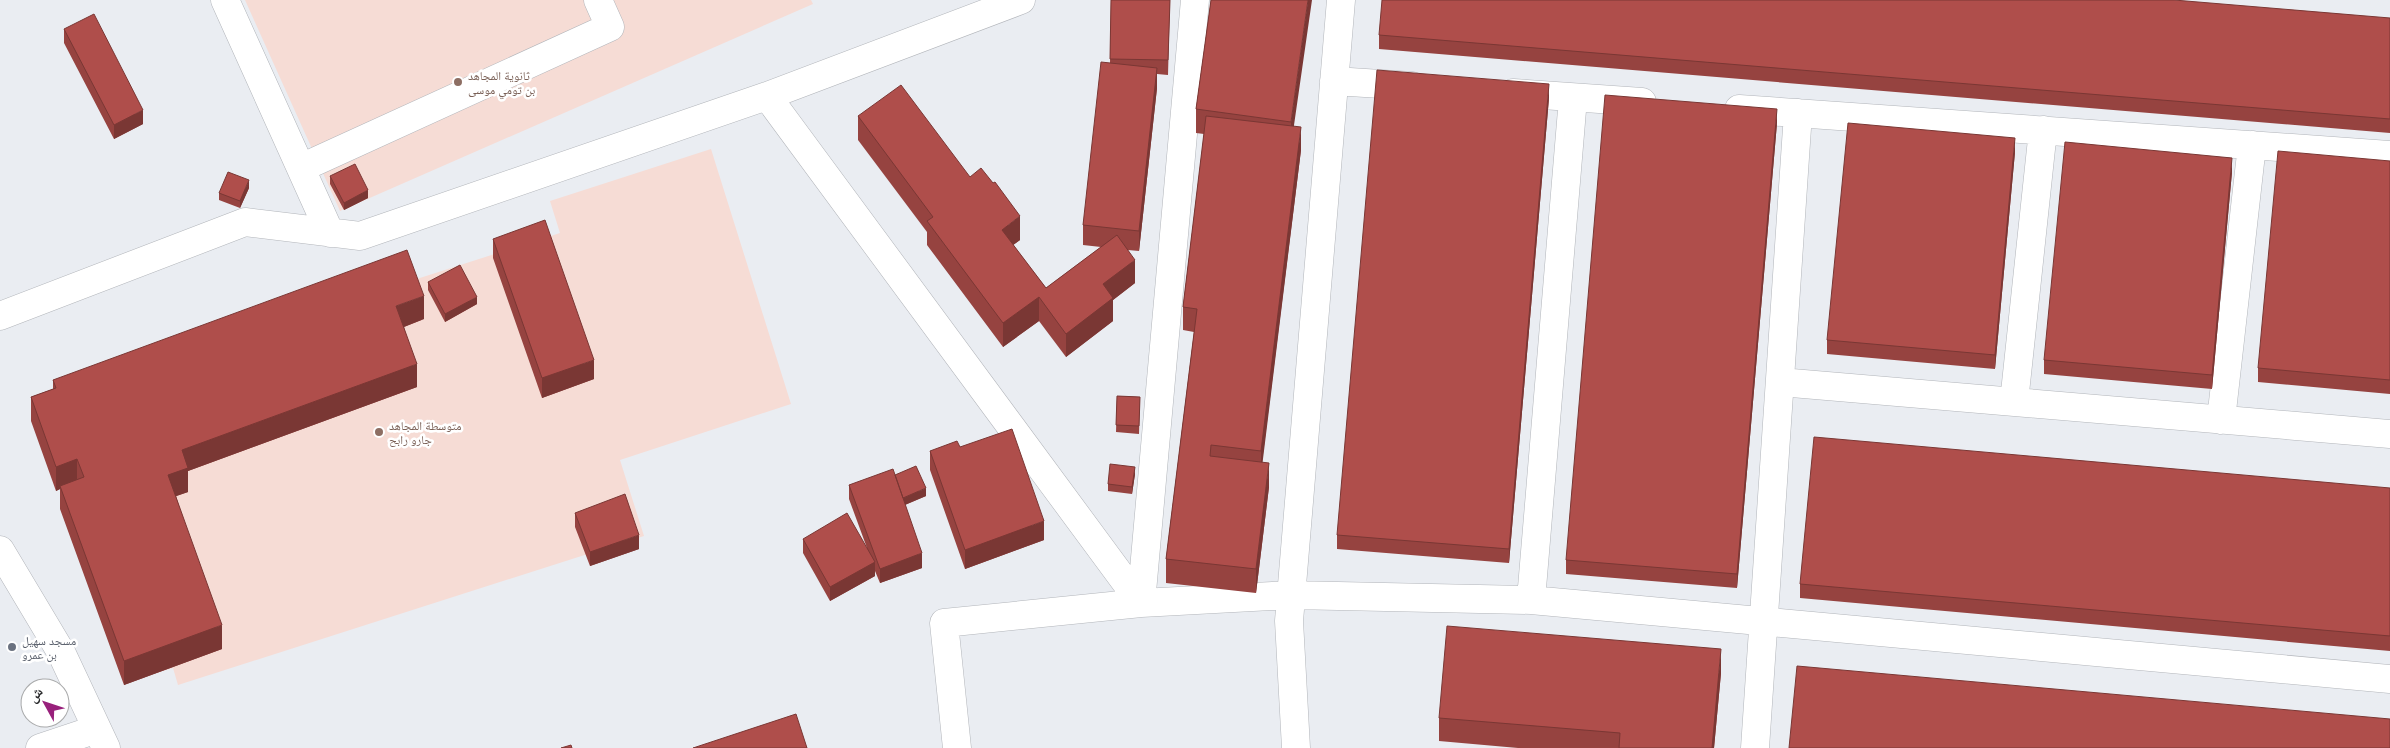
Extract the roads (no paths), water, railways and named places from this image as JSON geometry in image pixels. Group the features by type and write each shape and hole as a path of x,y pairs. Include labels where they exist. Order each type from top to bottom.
{"street":[{"path":"225,0 330,233"},
{"path":"300,168 610,27 598,0"},
{"path":"0,316 245,222 360,236 767,96 1021,0"},
{"path":"1141,603 1195,0"},
{"path":"1296,748 1289,621 1341,0"},
{"path":"1334,81 1433,88"},
{"path":"1483,91 1671,104"},
{"path":"767,96 1141,603"},
{"path":"1531,600 1573,98"},
{"path":"1710,107 2390,155"},
{"path":"1756,748 1798,113"},
{"path":"2014,402 2043,130"},
{"path":"2221,420 2252,145"},
{"path":"1780,382 2390,434"},
{"path":"0,550 61,652 101,738 40,748"},
{"path":"956,748 944,623 1141,603 1291,595 1531,600 2390,679"}],"place":[{"name":"ثانوية المجاهد بن تومي موسى","path":"458,82"},
{"name":"متوسطة المجاهد جارو رابح","path":"379,432"},
{"name":"مسجد سهيل بن عمرو","path":"12,647"}]}
